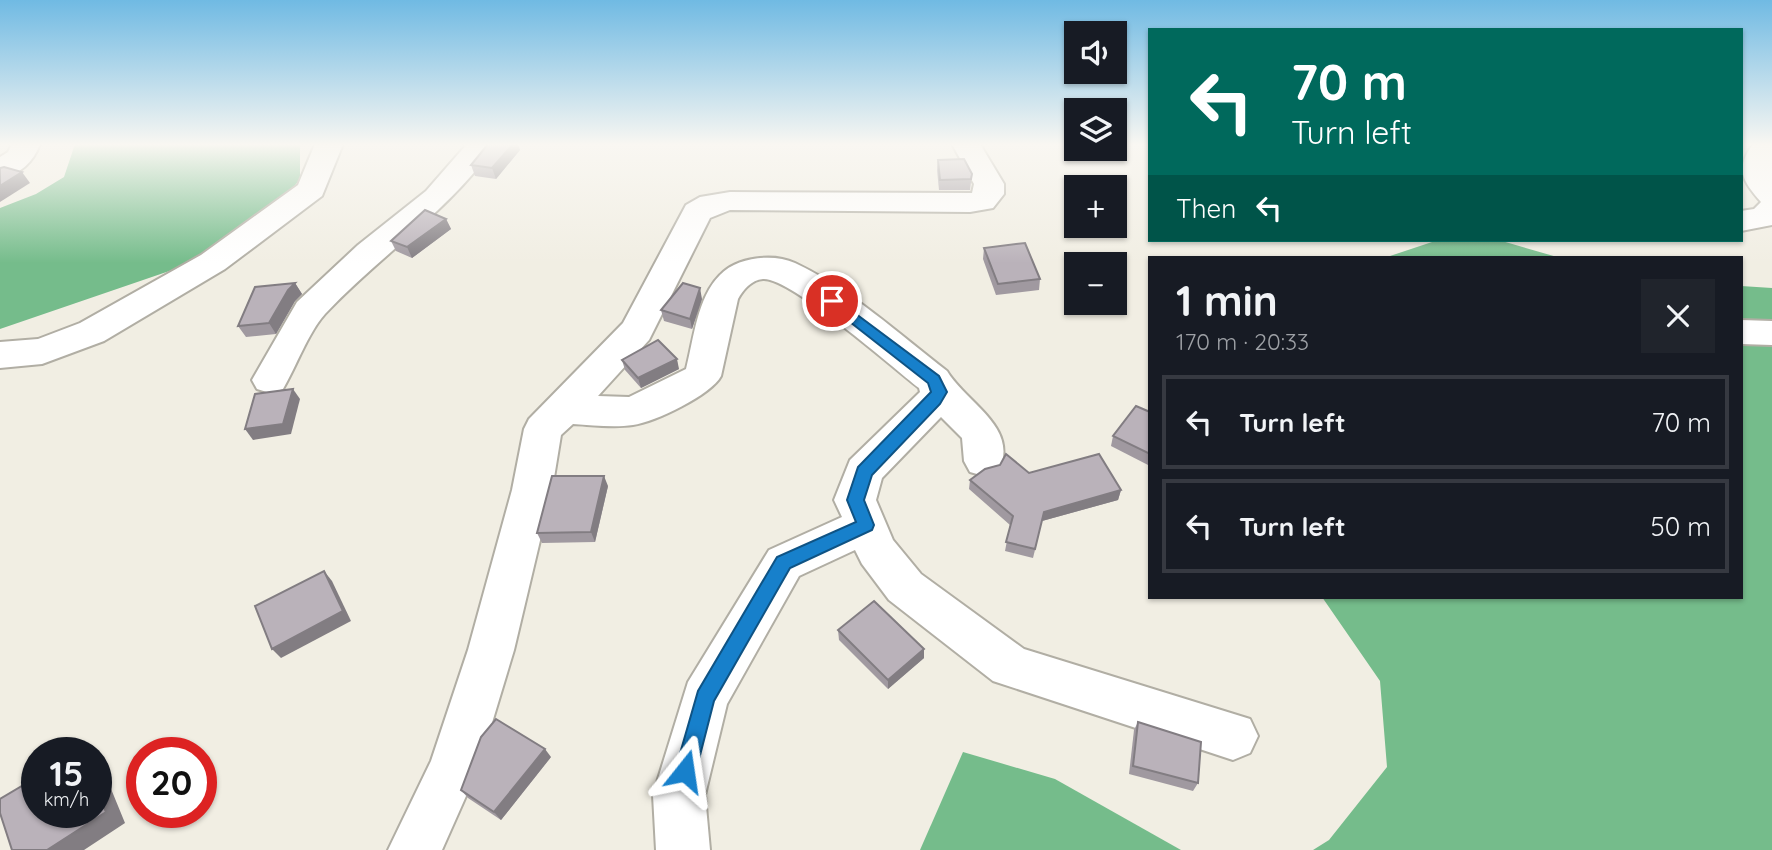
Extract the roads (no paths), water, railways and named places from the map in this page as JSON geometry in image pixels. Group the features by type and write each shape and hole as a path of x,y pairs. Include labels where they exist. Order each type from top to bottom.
{"street":[{"path":"0,355 42,351 92,332 213,262 311,190 313,184"},
{"path":"270,380 309,310 369,252 437,197 448,184"},
{"path":"415,850 453,769 486,663 533,489 543,429 564,410 622,344 638,331 697,212 711,204 741,201 970,204 982,201 989,194 989,184"},
{"path":"1743,221 1764,217 1772,208"},
{"path":"564,410 633,411 676,392 703,376 721,298 732,282 745,272 762,268 782,270 832,301 934,380 939,392 981,433 985,461"},
{"path":"1743,332 1772,333"},
{"path":"939,392 935,400 864,471 855,500 877,551 905,587 1010,666 1233,736"},
{"path":"683,850 679,795 705,698 784,563 866,525"}]}
